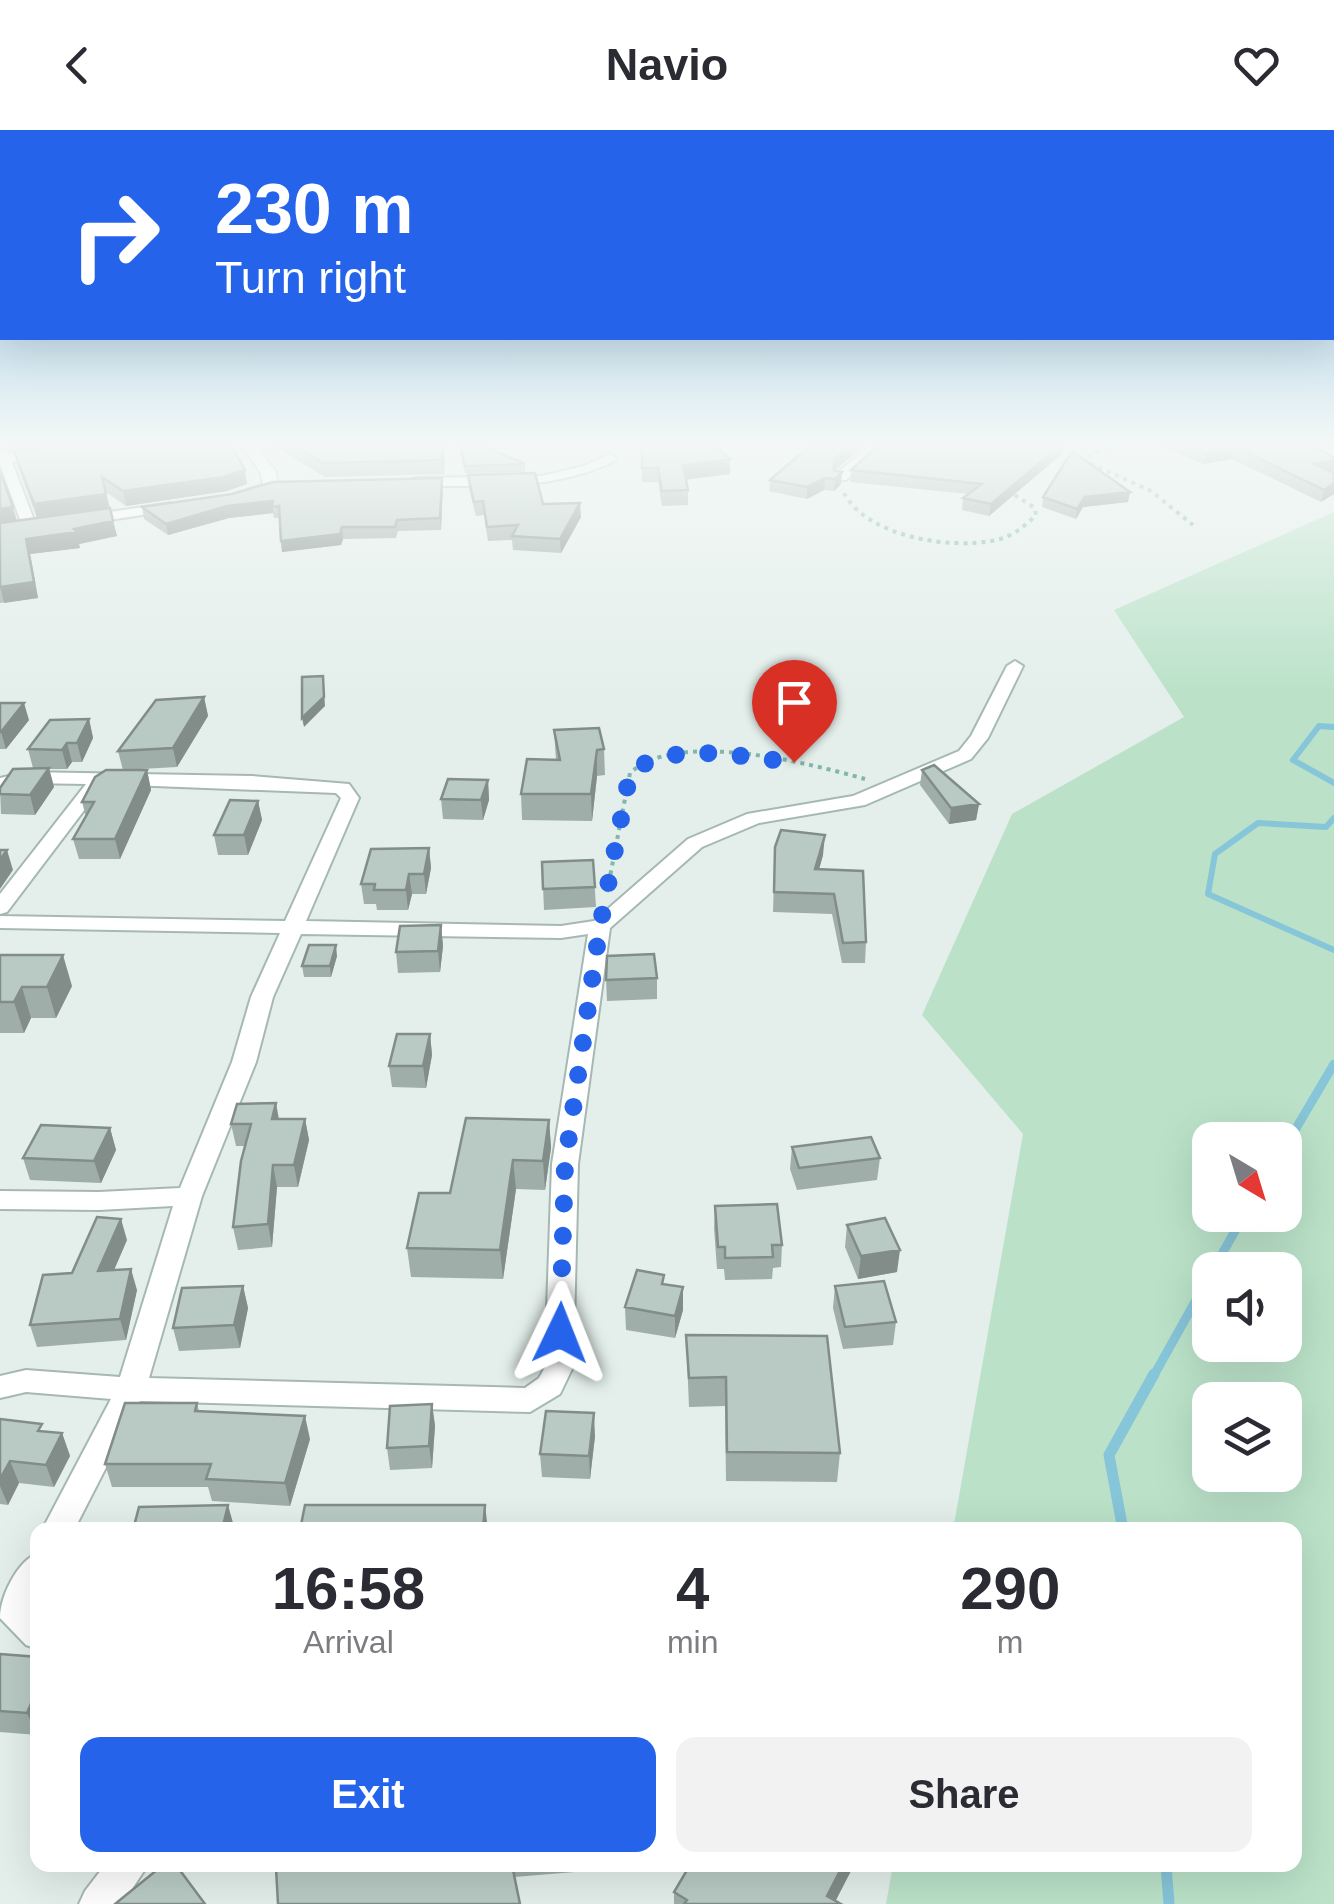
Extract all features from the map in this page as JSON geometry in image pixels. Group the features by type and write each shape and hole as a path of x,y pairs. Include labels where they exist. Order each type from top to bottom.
{"street":[{"path":"22,525 23,529 49,525"},
{"path":"0,922 561,932 600,926 661,869 695,844 754,818 858,801 887,786 948,766 979,738 1016,666"},
{"path":"0,784 25,776 342,788 350,798 262,997 244,1062 189,1196 132,1389 62,1522"},
{"path":"0,908 99,779"},
{"path":"0,1388 26,1381 132,1389 530,1400 550,1386 558,1367 565,1164 600,926"},
{"path":"0,1200 99,1201 189,1196"},
{"path":"30,1578 6,1611 30,1628"},
{"path":"98,1904 123,1872"}],"path":[{"path":"883,525 968,542 999,540 1022,525"},
{"path":"600,926 630,773 646,760 688,754 822,765 887,786"}],"green space":[{"path":"1305,525 1334,525 1334,1904 886,1904 892,1872 1302,1872 1302,1522 954,1522 1023,1134 922,1015 1012,814 1184,717 1114,610"}],"building":[{"path":"0,525 95,525 74,529 77,532 26,539 34,582 0,587"},
{"path":"280,525 396,525 342,527 340,534 281,541"},
{"path":"487,525 568,525 560,539 512,536 518,525"},
{"path":"323,676 324,697 302,718 302,677"},
{"path":"204,697 173,748 118,751 156,700"},
{"path":"0,703 24,703 1,732 0,732"},
{"path":"89,719 77,743 67,743 62,750 28,749 50,720"},
{"path":"599,728 604,749 597,750 591,794 521,794 527,759 560,760 554,730"},
{"path":"934,765 979,804 951,808 922,770"},
{"path":"49,768 30,795 0,794 13,769"},
{"path":"106,770 147,770 115,839 73,839 94,802 82,802 95,777"},
{"path":"448,779 488,780 481,800 441,799"},
{"path":"230,800 258,801 244,835 214,835"},
{"path":"781,830 825,835 815,869 863,871 866,942 843,943 834,894 774,892 775,847"},
{"path":"429,848 424,874 409,874 406,890 374,890 375,884 361,884 371,849"},
{"path":"593,860 595,887 543,889 542,862"},
{"path":"441,925 438,951 396,952 400,926"},
{"path":"309,945 336,945 330,966 302,966"},
{"path":"654,954 657,978 606,980 607,956"},
{"path":"0,955 63,955 47,987 22,987 14,1002 0,1002"},
{"path":"397,1034 430,1034 423,1066 389,1066"},
{"path":"276,1103 272,1119 305,1119 294,1165 273,1165 268,1224 233,1227 241,1161 251,1124 231,1124 237,1104"},
{"path":"466,1118 549,1120 543,1161 513,1160 500,1250 407,1248 419,1193 450,1193"},
{"path":"41,1125 110,1128 94,1161 23,1158"},
{"path":"871,1137 880,1158 799,1168 792,1147"},
{"path":"777,1204 782,1245 772,1245 773,1257 725,1258 725,1247 718,1247 715,1206"},
{"path":"97,1217 121,1219 98,1271 131,1269 120,1319 30,1325 43,1275 72,1273"},
{"path":"885,1218 900,1250 861,1256 847,1225"},
{"path":"637,1270 664,1275 662,1284 683,1287 675,1316 625,1307"},
{"path":"884,1281 896,1322 845,1327 835,1286"},
{"path":"243,1286 234,1325 173,1328 182,1288"},
{"path":"686,1335 827,1336 840,1453 727,1452 726,1377 689,1378"},
{"path":"125,1403 197,1403 195,1411 305,1416 285,1483 206,1479 211,1464 105,1464"},
{"path":"432,1404 429,1446 387,1448 390,1406"},
{"path":"546,1411 594,1413 589,1456 540,1454"},
{"path":"0,1419 42,1424 38,1431 62,1433 46,1465 10,1461 0,1479"},
{"path":"228,1505 224,1522 135,1522 139,1507"},
{"path":"305,1505 485,1505 484,1522 302,1522"},
{"path":"0,1654 30,1656 27,1713 0,1711"},
{"path":"154,1872 181,1872 205,1904 115,1904"},
{"path":"276,1872 513,1872 520,1904 278,1904"},
{"path":"686,1872 839,1872 827,1896 841,1904 684,1904 687,1900 674,1892"}],"waterway":[{"path":"1334,727 1319,726 1293,760 1334,783"},
{"path":"1334,818 1326,827 1258,823 1215,854 1208,894 1334,950"},
{"path":"1300,1122 1334,1064"},
{"path":"1223,1252 1234,1232"},
{"path":"1153,1377 1192,1307"},
{"path":"1122,1522 1109,1455 1154,1374"},
{"path":"1167,1872 1169,1904"}],"route":[{"path":"560,1333 565,1164 600,926 630,773 646,760 688,754 794,762"}]}
